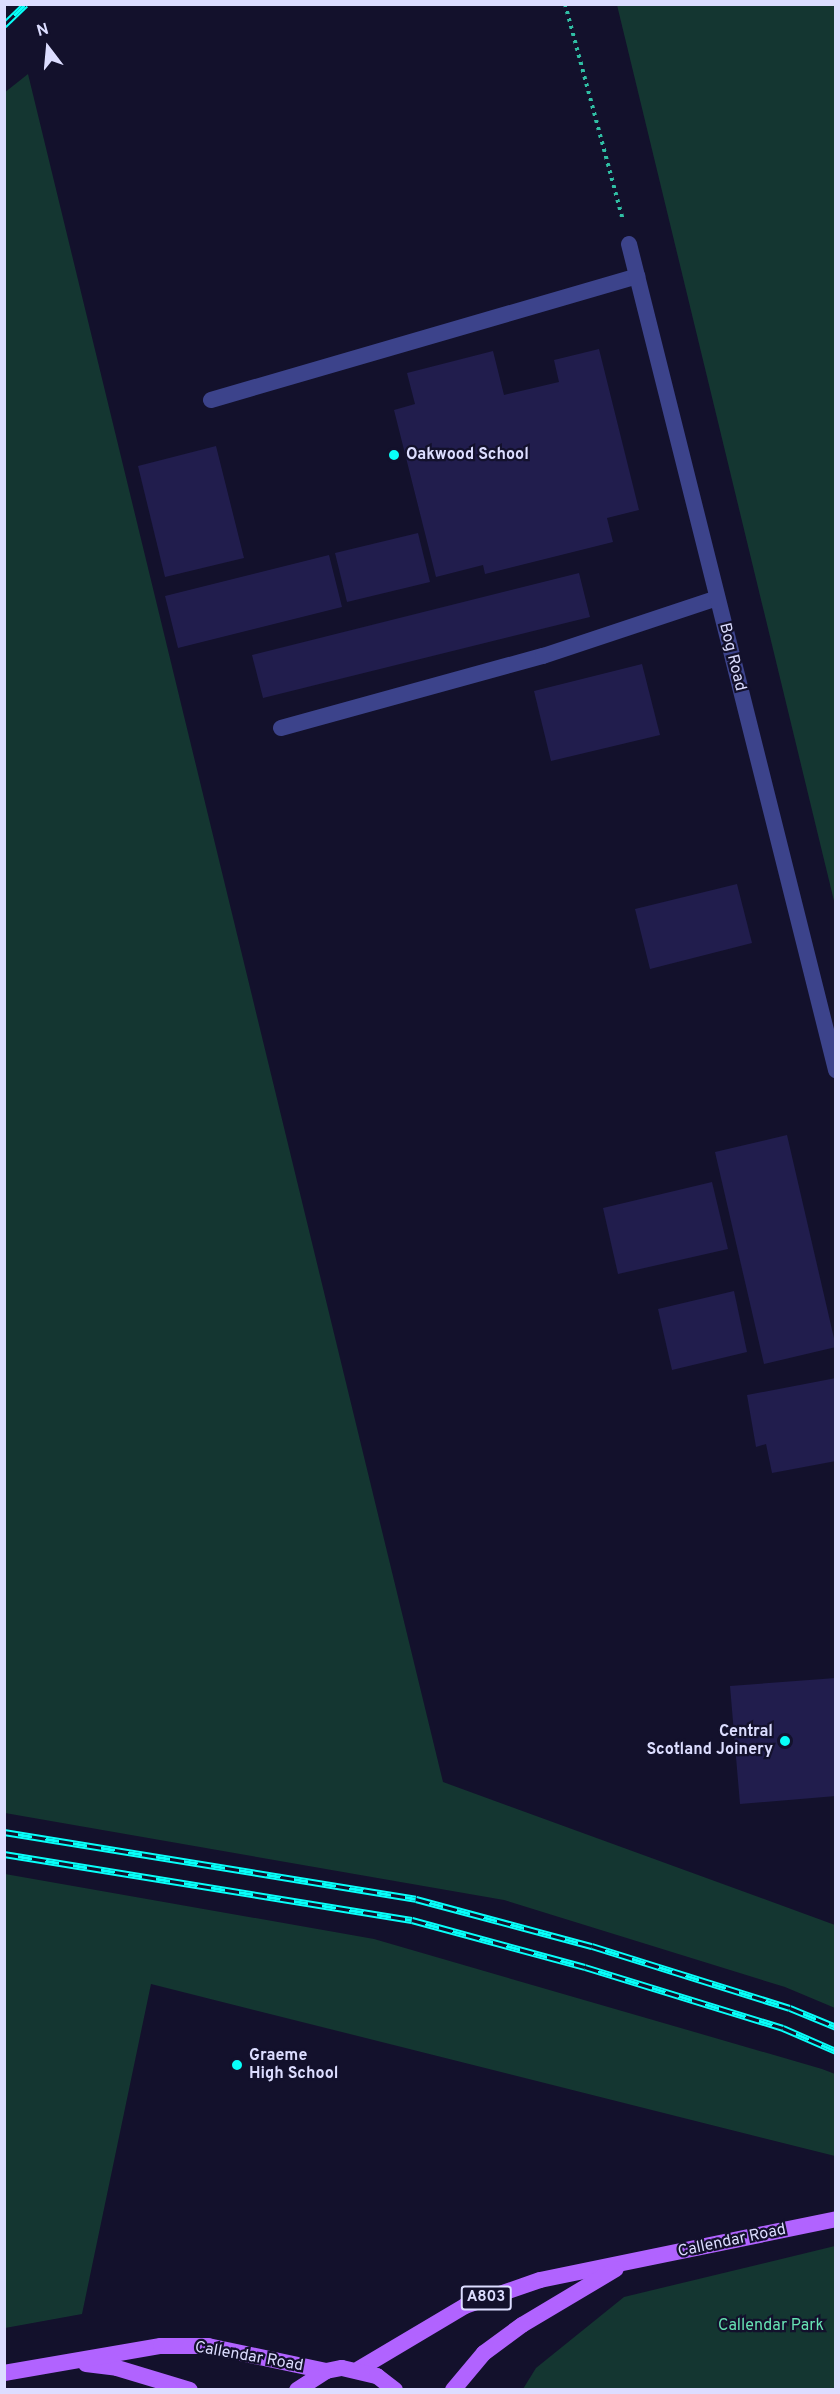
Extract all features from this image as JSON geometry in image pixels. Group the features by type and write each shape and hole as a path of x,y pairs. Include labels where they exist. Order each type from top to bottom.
{"main road":[{"name":"Callendar Road","path":"359,2369 465,2306 540,2280 836,2219"},
{"name":"Callendar Road","path":"453,2390 484,2353 522,2325 627,2262"},
{"name":"Callendar Road","path":"4,2373 160,2346 208,2346 326,2371"},
{"name":"Callendar Road","path":"65,2361 117,2367 190,2390"},
{"name":"A803","path":"297,2390 326,2371 359,2369"},
{"path":"359,2369 394,2390"}],"street":[{"name":"Bog Road","path":"629,244 836,1070"},
{"path":"212,400 637,276"},
{"path":"281,728 543,656 717,598"}],"path":[{"path":"565,4 629,244"}],"green space":[{"path":"617,5 835,5 835,905"},
{"path":"28,74 443,1782 835,1925 835,2008 785,1987 504,1900 5,1813 4,93"},
{"path":"5,1874 374,1939 822,2069 835,2074 835,2156 151,1984 82,2314 5,2328"},
{"name":"Callendar Park","path":"835,2246 835,2389 523,2389 536,2368 624,2297"}],"building":[{"path":"599,349 639,510 607,518 613,542 485,574 483,565 436,577 394,410 415,404 407,373 493,351 504,395 559,382 554,360"},
{"path":"216,446 244,558 165,577 138,466"},
{"path":"418,533 430,582 347,602 335,553"},
{"path":"329,555 342,607 178,648 165,596"},
{"path":"579,573 590,617 263,698 252,655"},
{"path":"642,664 660,735 551,761 534,691"},
{"path":"737,884 752,943 650,969 635,909"},
{"path":"787,1135 836,1347 764,1364 715,1152"},
{"path":"712,1182 728,1249 618,1274 603,1208"},
{"path":"734,1291 747,1352 672,1370 658,1309"},
{"path":"836,1378 836,1461 772,1473 766,1444 756,1447 747,1395"},
{"name":"Central Scotland Joinery","path":"836,1678 836,1796 740,1804 730,1686"}],"railway":[{"path":"4,25 26,4"},
{"path":"4,1832 416,1899 592,1946 790,2008 836,2027"},
{"path":"4,1854 412,1920 585,1967 783,2028 836,2051"}],"place":[{"name":"Oakwood School","path":"394,455"},
{"name":"Central Scotland Joinery","path":"785,1741"},
{"name":"Graeme High School","path":"237,2065"}]}
